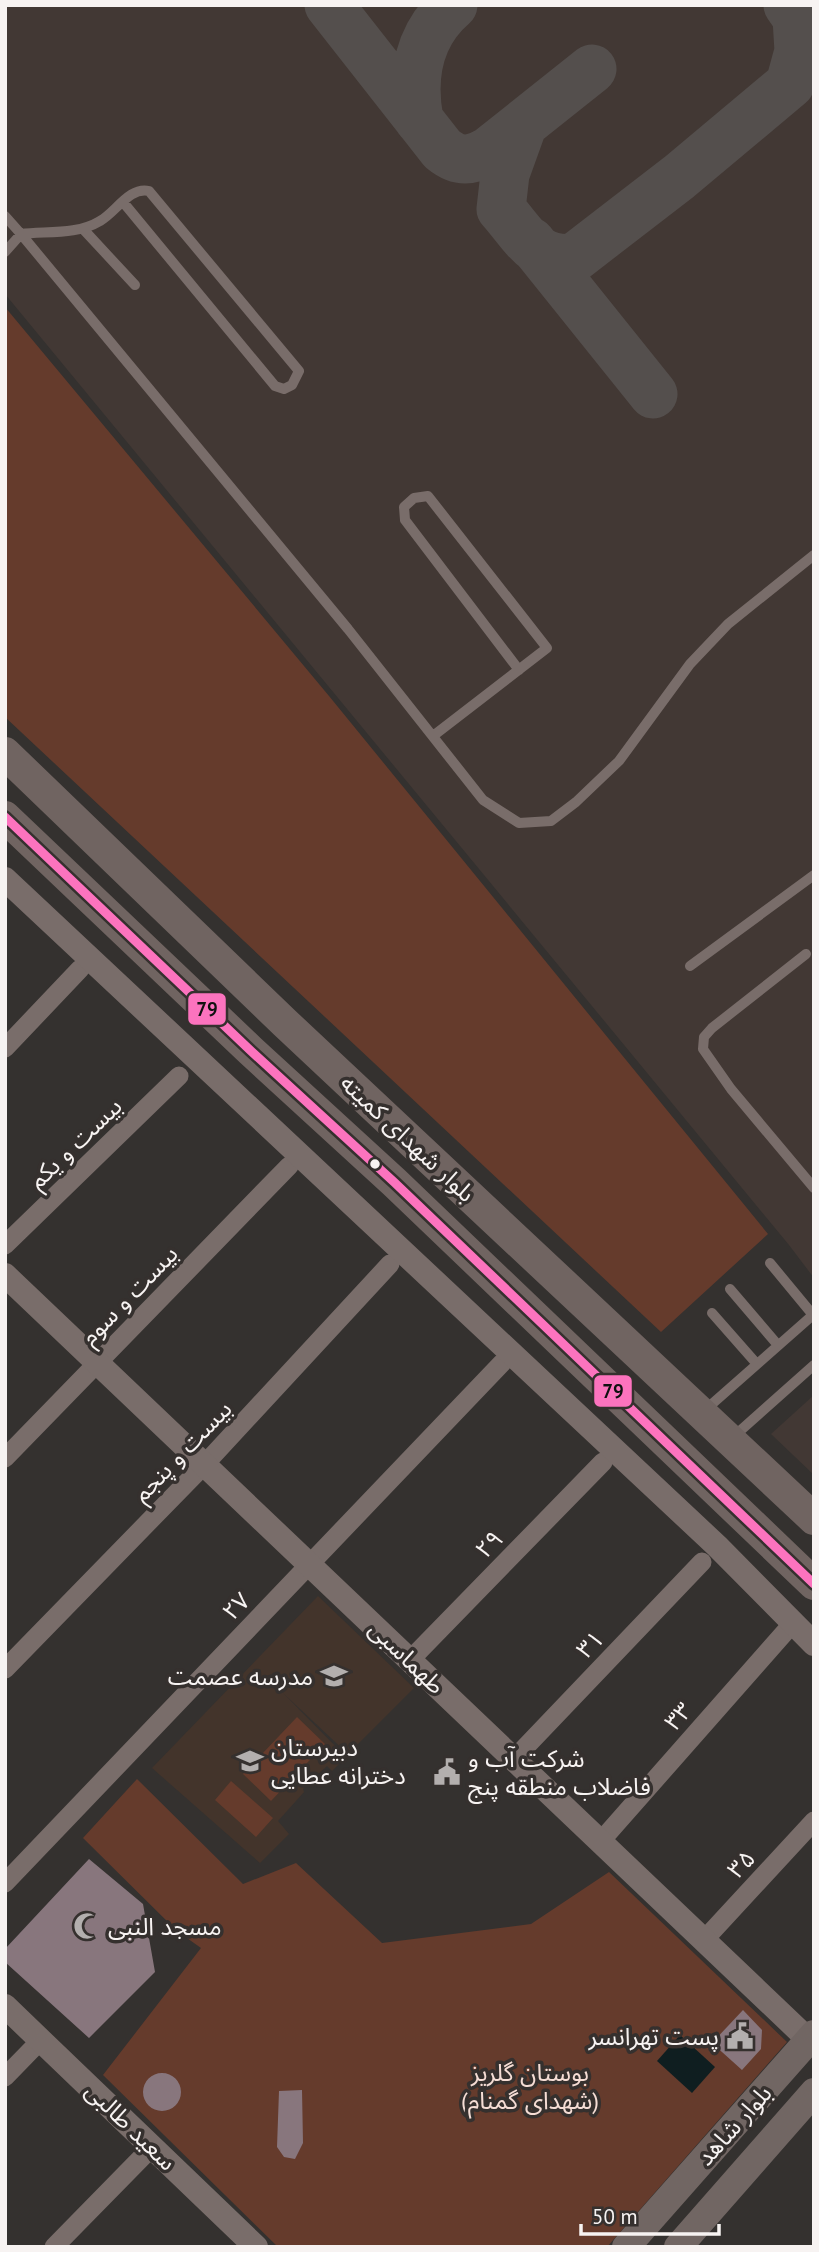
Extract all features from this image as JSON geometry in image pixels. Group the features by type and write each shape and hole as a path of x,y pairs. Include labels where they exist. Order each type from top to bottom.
{"main road":[{"name":"بلوار شهدای کمیته","path":"5,753 285,1023 814,1519"},
{"name":"بلوار شهدای کمیته","path":"5,817 500,1283 814,1584"},
{"path":"788,1560 804,1615"},
{"name":"بلوار شاهد","path":"626,2247 812,2040"},
{"name":"بلوار شاهد","path":"678,2247 814,2092"}],"street":[{"path":"5,880 717,1546 804,1615 814,1644"},
{"path":"5,1048 80,969"},
{"name":"بیست و یکم","path":"5,1245 178,1076"},
{"name":"بیست و سوم","path":"5,1458 289,1166"},
{"name":"بیست و پنجم","path":"5,1669 204,1465 390,1264"},
{"name":"طهماسبی","path":"5,1275 600,1842 812,2040"},
{"name":"۲۷","path":"5,1884 502,1363"},
{"name":"۲۹","path":"410,1660 603,1462"},
{"name":"۳۱","path":"514,1759 702,1562"},
{"name":"۳۳","path":"600,1842 804,1615"},
{"name":"۳۵","path":"704,1940 814,1821"},
{"name":"سعید طالبی","path":"5,2006 256,2247"},
{"path":"5,2077 41,2040"},
{"path":"54,2247 152,2147"}],"lane":[{"path":"5,252 21,234 84,230 104,219 123,202 138,191 149,191 299,371 292,385 284,388 275,386 123,202"},
{"path":"5,216 339,618 483,800 519,823 551,821 576,802 618,761 673,685 728,624 814,555"},
{"path":"84,230 135,285"},
{"path":"433,736 519,670 547,648 428,496 414,498 404,507 405,520 519,670"},
{"path":"690,966 814,876"},
{"path":"806,954 712,1028 704,1037 703,1049 731,1089 814,1188"},
{"path":"701,1413 813,1314 769,1263"},
{"path":"730,1289 777,1344"},
{"path":"712,1313 757,1363"},
{"path":"729,1440 814,1365"}],"shaded area":[{"path":"5,5 814,5 814,1278 5,294"},
{"path":"814,1395 814,1475 771,1434"},
{"path":"318,1596 414,1688 348,1754 283,1693 346,1757 332,1771 327,1766 303,1789 304,1792 278,1821 289,1834 260,1863 152,1768"},
{"path":"680,2035 715,2067 692,2093 657,2061"}],"green space":[{"path":"5,307 329,696 768,1234 661,1332 5,717"},
{"path":"297,1717 325,1744 271,1801 243,1774"},
{"name":"بوستان گلریز (شهدای گمنام)","path":"137,1779 243,1884 296,1863 382,1943 531,1924 609,1872 787,2042 607,2247 278,2247 103,2075 201,1948 177,1931 83,1838"},
{"path":"231,1781 273,1818 256,1837 215,1800"}],"building":[{"name":"مسجد النبی","path":"89,1859 143,1904 155,1972 89,2038 5,1962 5,1949"},
{"name":"پست تهرانسر","path":"743,2010 762,2030 761,2049 742,2070 712,2043"},
{"path":"162,2073 176,2078 181,2092 176,2106 162,2111 148,2106 143,2092 148,2078"},
{"path":"302,2090 303,2143 295,2159 284,2157 277,2147 279,2091"}],"taxiway":[{"path":"329,5 442,149 454,157 471,158 489,151 592,69"},
{"path":"419,120 416,88 420,57 432,29 453,5"},
{"path":"523,124 505,174 501,209 524,237 540,251 550,256 574,258 679,177 790,84 799,51 797,18 788,5"},
{"path":"531,242 653,394"}],"transit line":[{"name":"79","path":"5,817 251,1051 394,1182 814,1584"}],"place":[{"name":"مدرسه عصمت","path":"334,1676"},
{"name":"دبیرستان دخترانه عطایی","path":"250,1761"},
{"name":"شرکت آب و فاضلاب منطقه پنج","path":"447,1772"},
{"name":"مسجد النبی","path":"87,1926"},
{"name":"پست تهرانسر","path":"740,2036"}]}
